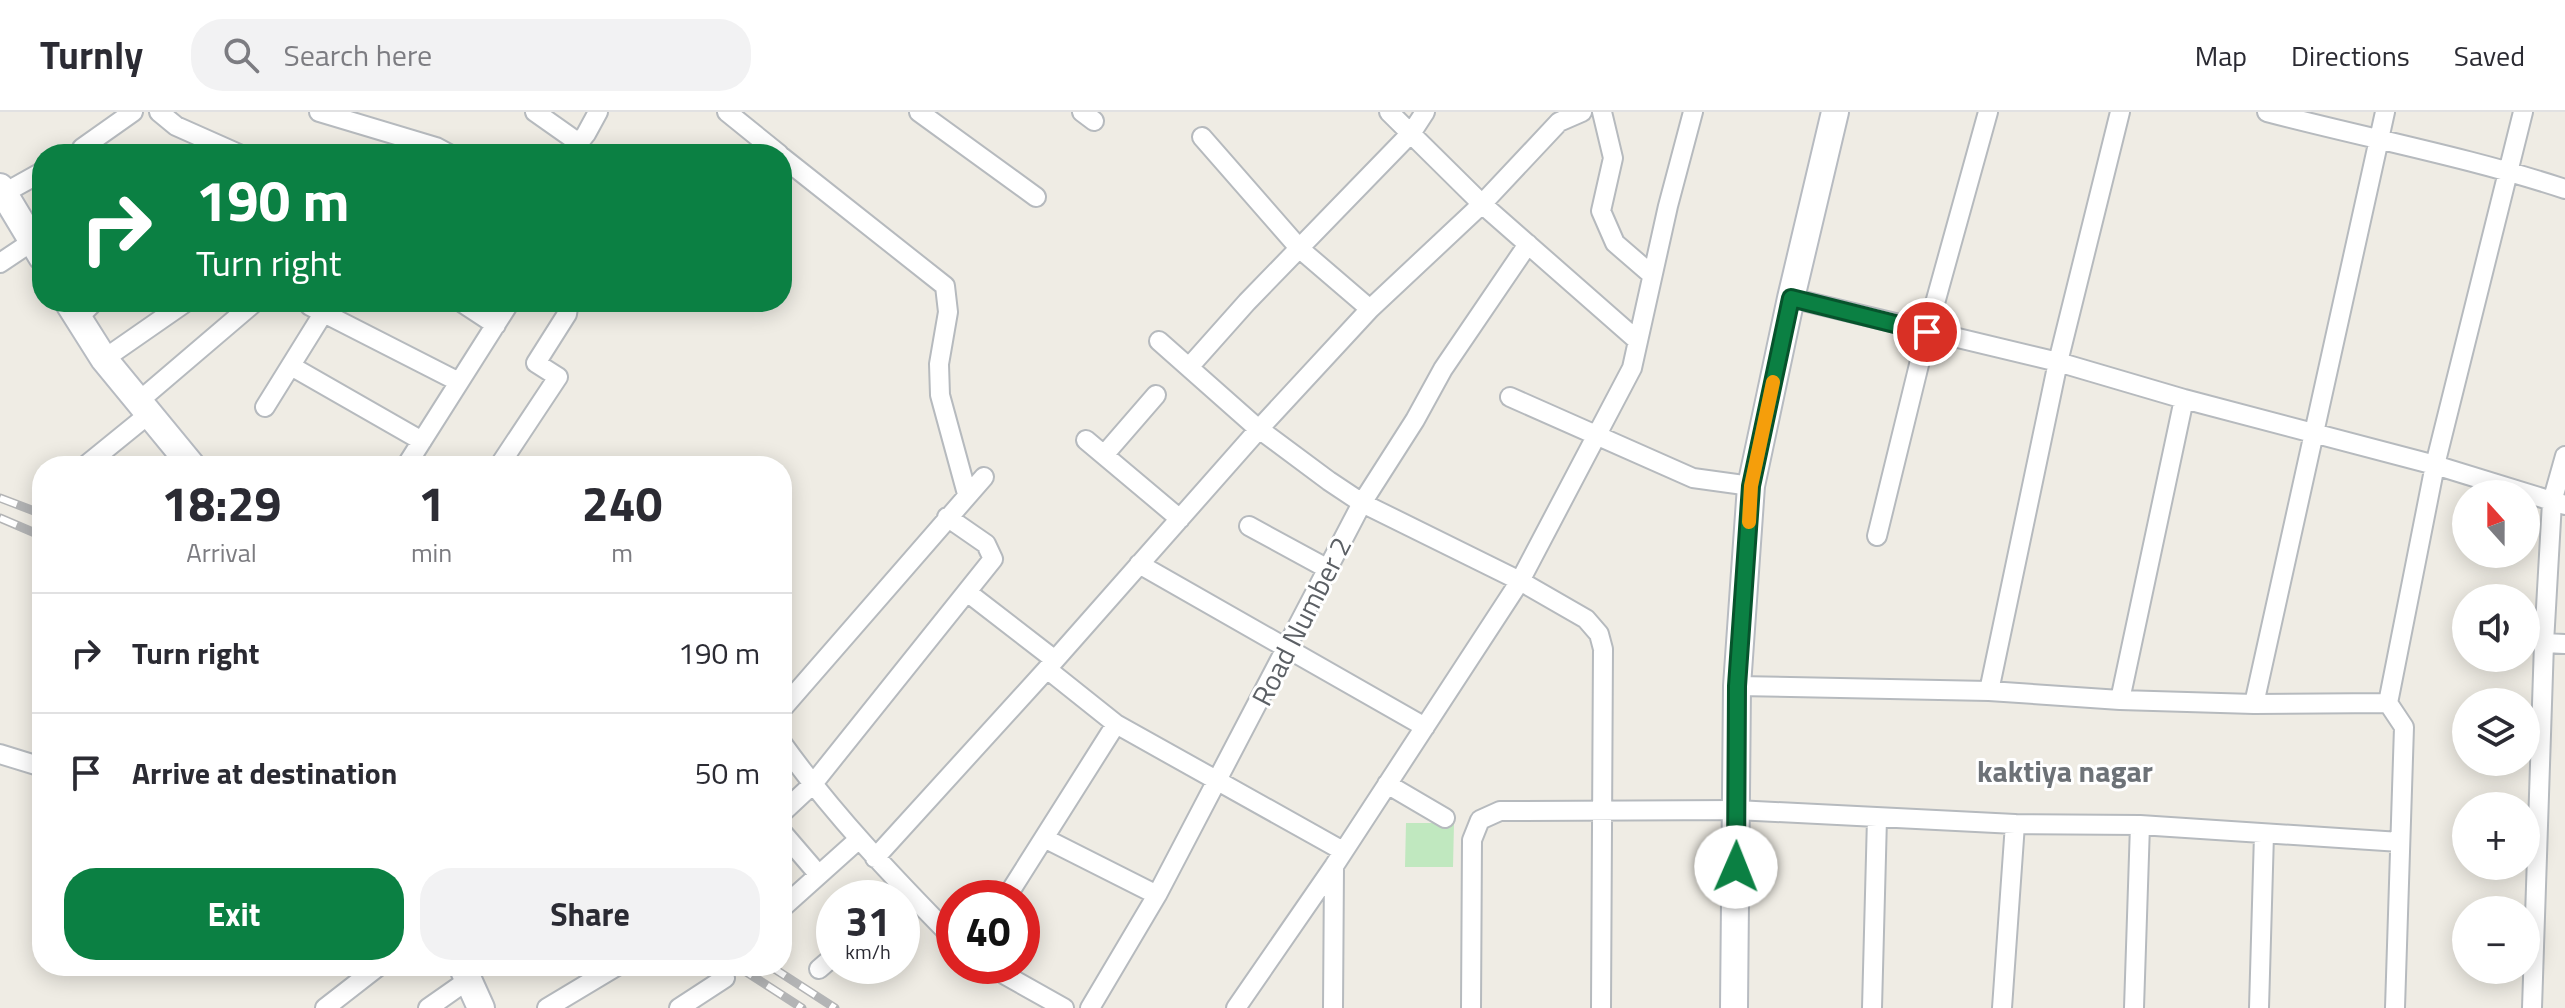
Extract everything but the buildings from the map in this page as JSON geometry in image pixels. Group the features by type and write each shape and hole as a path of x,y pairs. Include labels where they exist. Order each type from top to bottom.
{"street":[{"path":"92,144 133,112"},
{"path":"159,112 176,126 216,144"},
{"path":"319,112 426,144"},
{"path":"535,112 569,144"},
{"path":"577,144 598,112"},
{"path":"727,112 766,144"},
{"path":"919,112 1036,197"},
{"path":"1389,112 1482,204 1638,341"},
{"path":"1190,366 1247,302 1412,132 1425,112"},
{"path":"875,858 1370,309 1482,204 1559,122 1582,112"},
{"path":"1602,112 1613,158 1601,211 1615,243 1652,275"},
{"path":"1236,1008 1339,858 1520,581 1632,368 1693,112"},
{"path":"1734,1008 1737,686 1751,486 1835,112"},
{"path":"1877,536 1927,332 1988,112"},
{"path":"1989,691 2058,362 2120,112"},
{"path":"2267,112 2377,141 2510,170 2565,189"},
{"path":"2254,704 2385,112"},
{"path":"2395,1008 2404,727 2388,703 2435,465 2523,112"},
{"path":"1202,137 1300,249 1370,309"},
{"path":"792,165 945,286 948,312 939,364 940,395 967,494"},
{"path":"32,176 2,190 32,241"},
{"name":"Road Number 2","path":"1090,1008 1157,895 1362,503 1415,420 1443,369 1528,244"},
{"path":"0,263 32,251"},
{"path":"1791,298 2058,362 2184,399 2435,465 2559,503"},
{"path":"82,312 104,359 184,456"},
{"path":"104,359 172,312"},
{"path":"95,456 245,312"},
{"path":"265,407 291,366 316,312"},
{"path":"323,312 459,382"},
{"path":"476,312 496,325"},
{"path":"412,456 504,312"},
{"path":"506,456 558,377 536,363 567,312"},
{"path":"1159,341 1259,429 1362,503 1520,581 1586,619 1599,634 1603,649 1601,1008"},
{"path":"291,366 422,441"},
{"path":"1104,455 1156,395"},
{"path":"1510,397 1693,478 1751,486"},
{"path":"2120,700 2184,399"},
{"path":"1086,440 1180,519"},
{"path":"2532,1008 2544,643 2565,456"},
{"path":"792,697 984,477"},
{"path":"792,804 812,785 993,559 986,544 947,517"},
{"path":"1249,526 1328,569"},
{"path":"1139,564 1425,727"},
{"path":"967,592 1116,724 1218,779 1339,858"},
{"path":"2544,643 2565,644"},
{"path":"1737,686 1989,691 2120,700 2254,704 2388,703"},
{"path":"1017,880 1116,724"},
{"path":"0,754 32,764"},
{"path":"792,757 892,880"},
{"path":"1387,784 1445,818"},
{"path":"1471,1008 1472,840 1480,820 1500,811 1736,810 2015,824 2140,825 2400,842"},
{"path":"1872,1008 1877,818"},
{"path":"2002,1008 2015,824"},
{"path":"2134,1008 2140,825"},
{"path":"2259,1008 2264,834"},
{"path":"1044,838 1157,895"},
{"path":"792,899 859,839"},
{"path":"792,844 819,875"},
{"path":"1333,1008 1339,858"},
{"path":"920,910 936,923"},
{"path":"325,1008 366,976"},
{"path":"428,1008 458,976"},
{"path":"467,976 481,1008"},
{"path":"547,1008 600,976"},
{"path":"679,1008 725,978"},
{"path":"1021,984 1064,1008"}],"green space":[{"path":"1406,823 1454,823 1453,867 1405,867"}],"railway":[{"path":"0,498 32,510"},
{"path":"0,518 32,532"},
{"path":"752,976 802,1008"},
{"path":"785,976 835,1008"}],"slow traffic":[{"path":"1749,522 1751,486 1773,382"}],"district":[{"name":"kaktiya nagar","path":"2065,771"}],"route":[{"path":"1736,867 1737,686 1751,486 1791,298 1927,332"}]}
